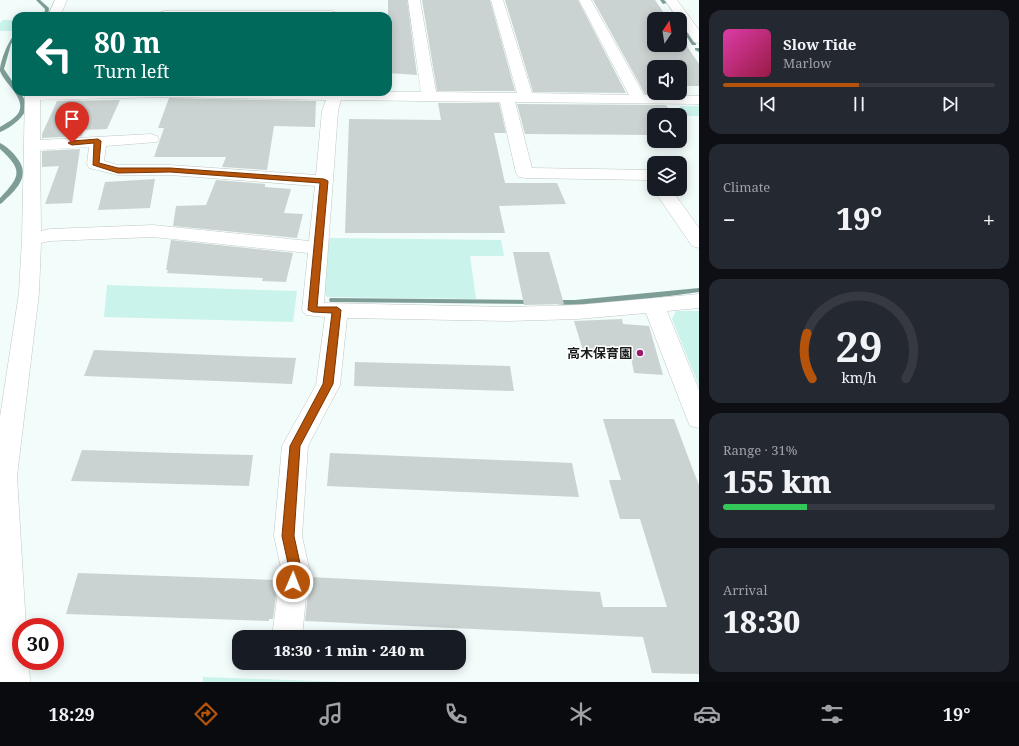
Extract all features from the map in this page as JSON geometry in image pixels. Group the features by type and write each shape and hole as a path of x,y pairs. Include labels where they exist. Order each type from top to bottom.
{"street":[{"path":"56,12 61,0"},
{"path":"330,0 331,12"},
{"path":"414,0 429,97"},
{"path":"497,0 526,97"},
{"path":"585,0 639,99"},
{"path":"671,0 699,39"},
{"path":"14,682 4,476 29,293 32,239 33,96"},
{"path":"83,96 157,99 252,96"},
{"path":"333,96 330,111 313,310 508,314 578,312 699,301"},
{"path":"392,96 699,100"},
{"path":"506,97 525,173 647,175"},
{"path":"32,146 151,139"},
{"path":"98,141 95,164 118,170 170,170 324,181"},
{"path":"667,196 699,242"},
{"path":"32,239 50,235 153,231 318,248"},
{"path":"654,306 697,410"},
{"path":"288,630 295,568 288,536 295,446 328,384 337,310"}],"green space":[{"path":"3,20 12,20 12,31 0,31 0,23"},
{"path":"679,106 699,106 699,116 687,116 687,108 680,108"},
{"path":"329,238 501,240 504,256 470,256 476,299 327,297 324,292"},
{"path":"107,285 297,291 293,322 104,317"},
{"path":"676,311 699,311 699,386 672,319"},
{"path":"203,677 342,682 203,682"}],"building":[{"path":"388,0 407,0 417,75 392,73 392,12 388,12"},
{"path":"422,0 490,0 515,91 437,91"},
{"path":"505,0 578,0 626,93 533,92"},
{"path":"593,0 655,0 663,12 647,12 647,52 687,52 687,46 699,64 699,86 687,86 687,60 647,60 647,94 645,94"},
{"path":"169,98 316,101 315,127 274,126 267,170 222,167 226,157 154,157 164,128 158,128"},
{"path":"120,100 107,129 83,130 82,136 42,138 42,134 57,101"},
{"path":"438,103 499,103 506,133 494,133 505,183 557,183 566,204 499,206 505,233 345,233 349,119 441,120"},
{"path":"517,104 666,105 668,108 647,108 647,135 525,134"},
{"path":"80,149 72,203 45,204 59,166 42,167 42,151"},
{"path":"155,179 150,208 98,210 105,182"},
{"path":"216,180 265,184 265,187 291,189 284,213 303,214 297,238 173,226 176,206 206,205"},
{"path":"171,240 293,253 286,282 262,281 263,278 167,273 168,270 166,270"},
{"path":"513,252 549,252 564,304 524,305"},
{"path":"622,319 623,324 649,326 663,375 634,373 631,357 584,354 574,321"},
{"path":"94,350 296,358 292,384 84,376"},
{"path":"355,362 510,366 514,391 354,386"},
{"path":"603,419 674,419 699,485 699,674 652,673 643,637 305,621 310,577 600,592 603,607 667,607 640,519 620,519 609,480 621,480"},
{"path":"82,450 253,455 249,486 71,481"},
{"path":"330,453 572,463 579,497 327,486"},
{"path":"78,573 278,580 273,619 269,619 269,621 66,614"}],"waterway":[{"path":"38,0 47,9 47,12"},
{"path":"662,0 665,3"},
{"path":"687,34 694,44"},
{"path":"12,41 9,44 1,69 12,85"},
{"path":"0,130 16,118 23,110 23,105 19,96"},
{"path":"0,145 14,158 20,170 18,182 0,202"},
{"path":"554,302 575,303 699,290"},
{"path":"333,300 534,302"}],"place":[{"name":"高木保育園","path":"640,353"}],"route":[{"path":"72,143 98,141 95,164 118,170 170,170 324,181 313,310 337,310 328,384 295,446 288,536 295,568 293,582"}]}
